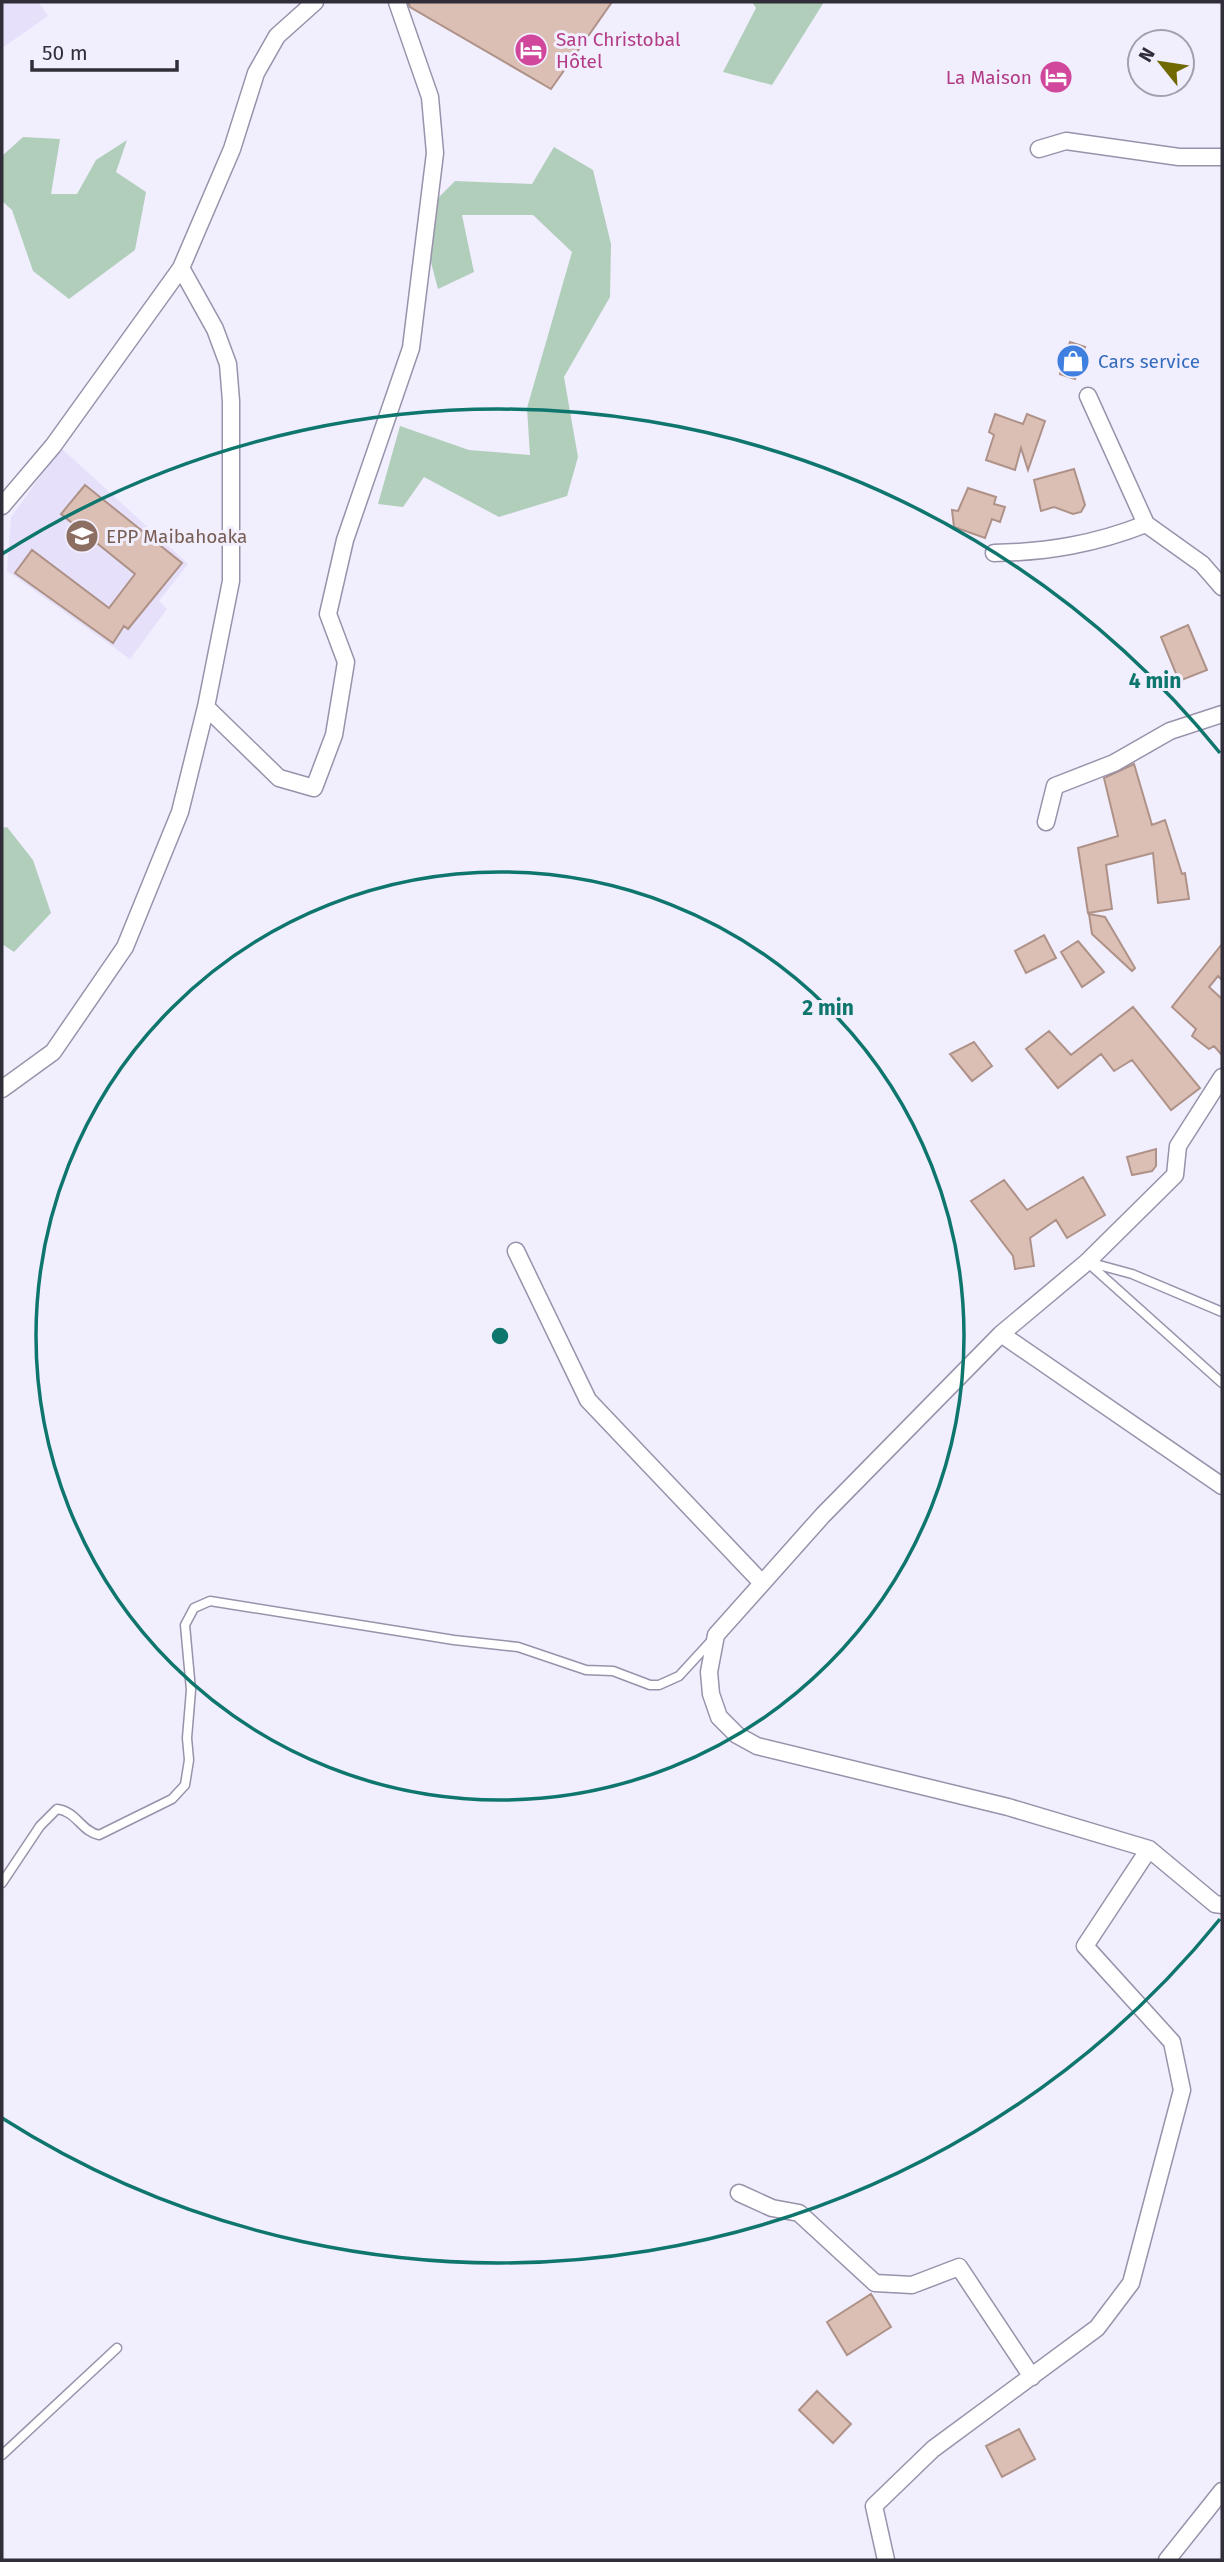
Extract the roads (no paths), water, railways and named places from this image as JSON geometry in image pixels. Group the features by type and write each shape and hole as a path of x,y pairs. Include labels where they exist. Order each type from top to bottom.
{"street":[{"path":"206,707 279,778 314,788 334,735 346,662 328,614 345,540 411,348 435,153 430,97 397,2"},
{"path":"2,506 53,446 181,268 232,149 256,73 277,36 305,4"},
{"path":"1039,149 1066,141 1179,157 1222,157"},
{"path":"2,1089 53,1052 125,947 180,812 206,707 231,581 231,401 228,364 224,352 215,329 181,268"},
{"path":"1088,396 1146,524 1202,564 1222,587"},
{"path":"994,553 1043,552 1103,541 1146,524"},
{"path":"1046,822 1055,786 1114,763 1170,731 1222,714"},
{"path":"1222,1077 1178,1146 1175,1175 1087,1262 1001,1334 823,1515 716,1635 709,1672 711,1694 719,1717 737,1735 757,1746 1008,1807 1149,1849 1215,1904 1222,1905"},
{"path":"516,1251 588,1400 762,1583"},
{"path":"1001,1334 1222,1486"},
{"path":"886,2560 874,2506 933,2449 1097,2328 1131,2283 1182,2090 1172,2042 1085,1946 1149,1849"},
{"path":"739,2193 772,2208 799,2213 875,2283 912,2285 960,2267 1031,2377"},
{"path":"1167,2560 1222,2491"}],"lane":[{"path":"1087,1262 1132,1274 1222,1312"},
{"path":"1087,1262 1222,1383"},
{"path":"2,1883 40,1826 57,1810 66,1810 90,1832 99,1835 179,1792 188,1774 189,1760 187,1738 191,1690 185,1625 194,1608 210,1601 321,1616 453,1640 505,1644 532,1650 586,1670 613,1671 650,1685 659,1685 679,1676 716,1635"},
{"path":"2,2455 117,2348"}],"place":[{"name":"San Christobal Hôtel","path":"531,50"},
{"name":"La Maison","path":"1056,77"},
{"name":"Cars service","path":"1073,361"},
{"name":"EPP Maibahoaka","path":"82,536"}]}
